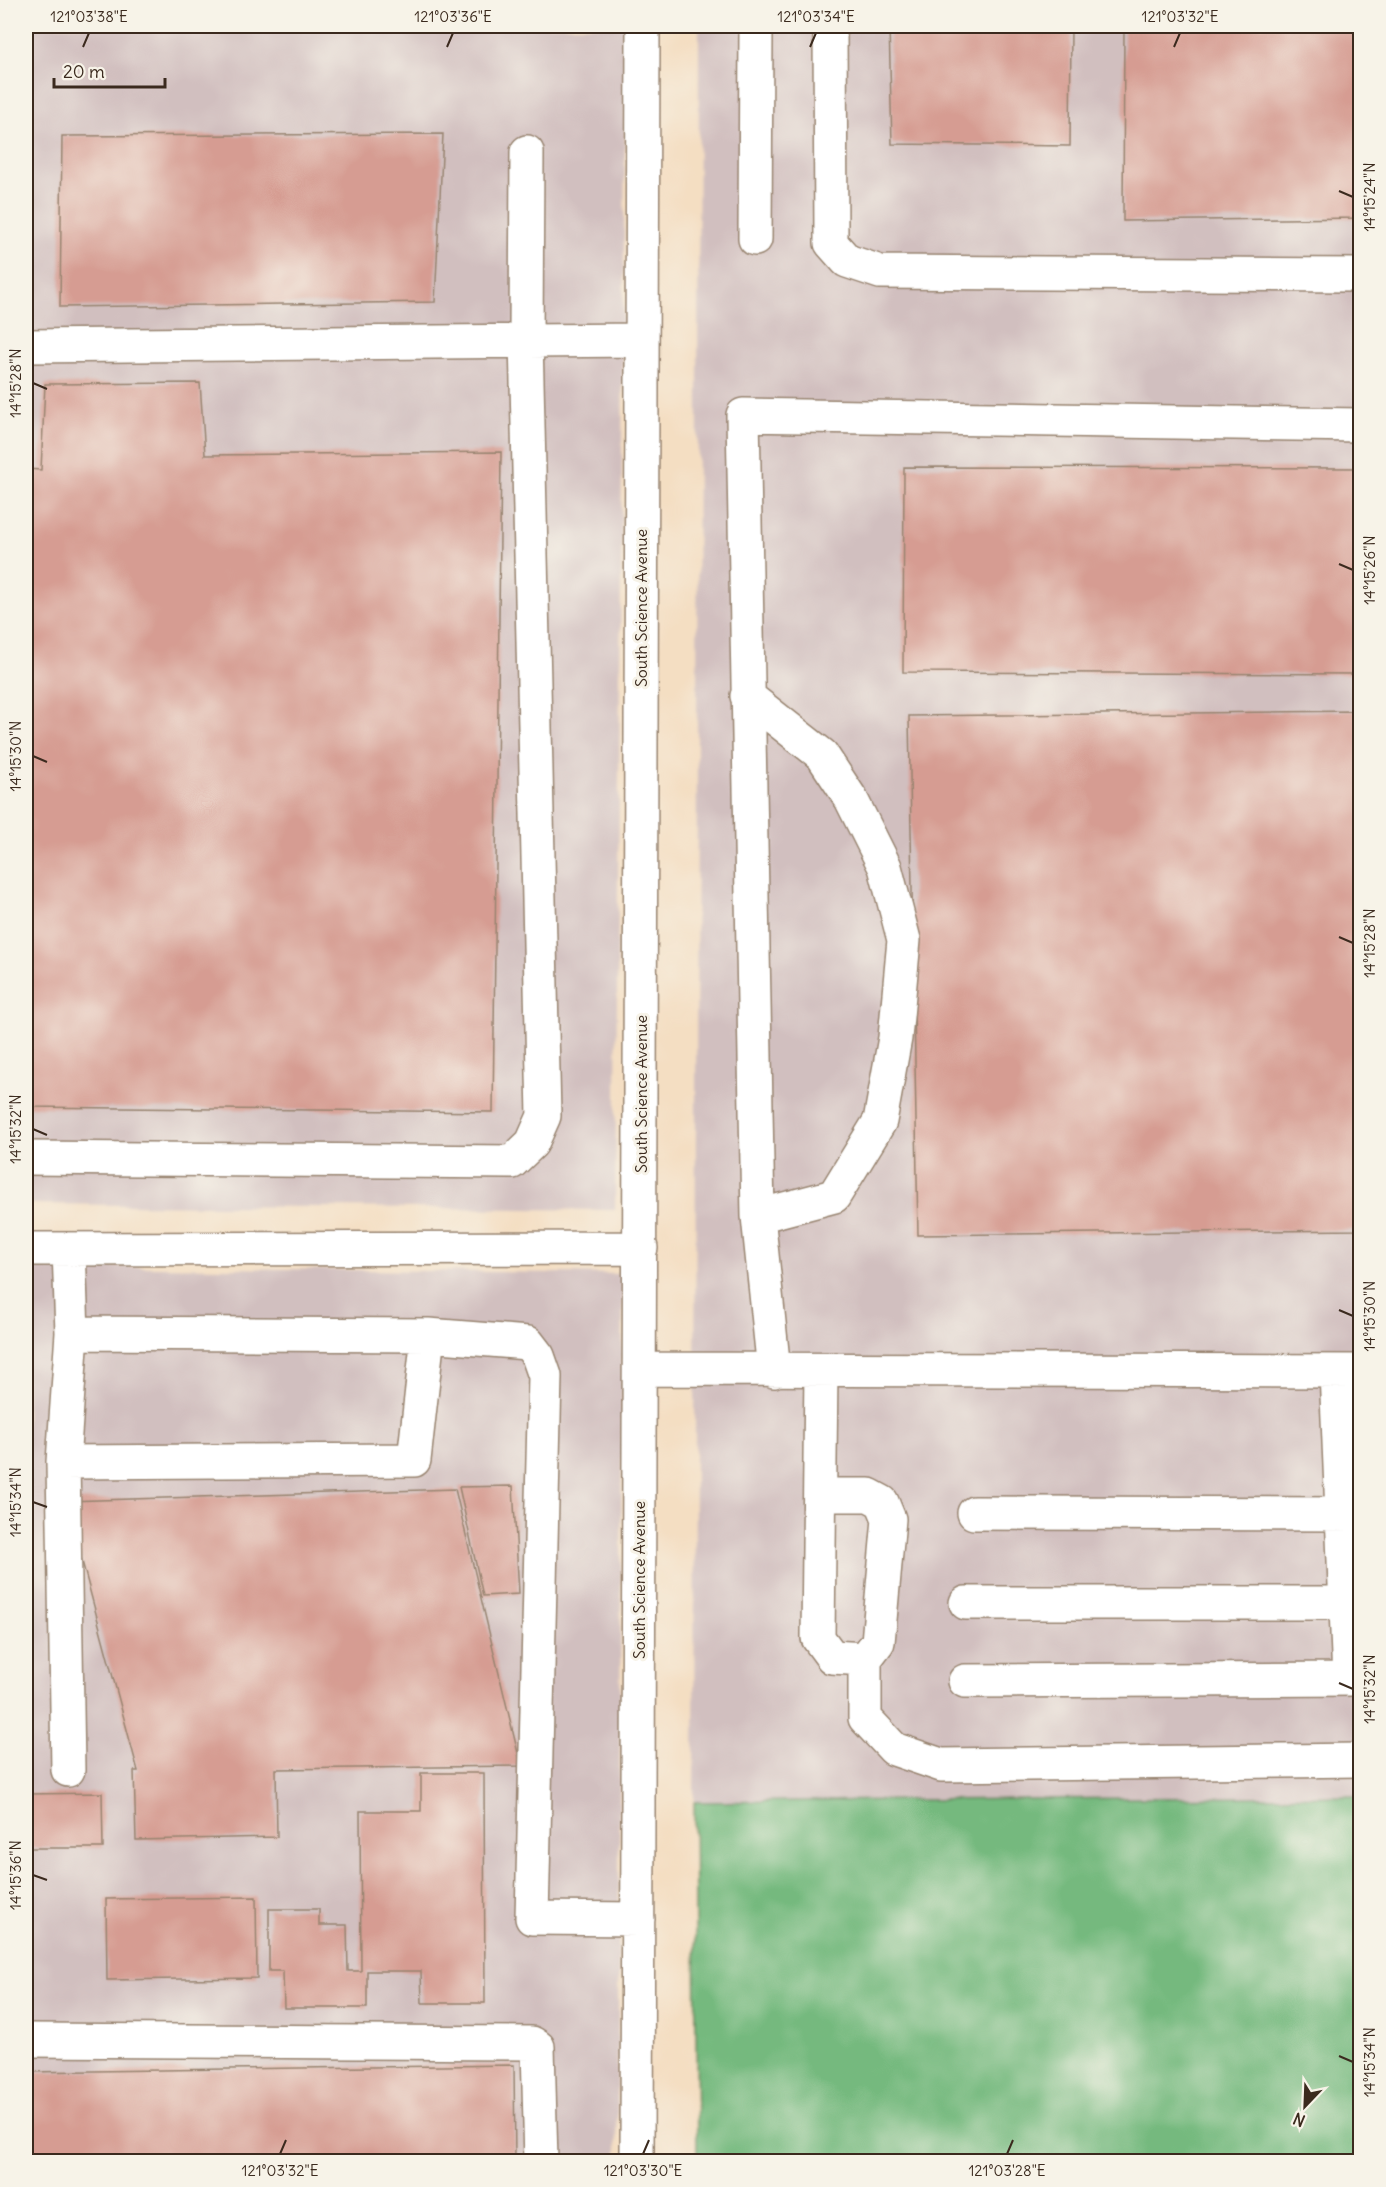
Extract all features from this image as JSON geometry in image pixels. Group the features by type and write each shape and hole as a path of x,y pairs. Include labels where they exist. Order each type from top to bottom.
{"street":[{"name":"South Science Avenue","path":"637,2162 643,26"},
{"path":"755,239 756,26"},
{"path":"831,26 831,243 847,261 880,272 1360,275"},
{"path":"26,1158 512,1162 532,1143 544,1116 526,339 527,152"},
{"path":"26,346 526,339 641,340"},
{"path":"774,1371 758,1216 743,415 1360,425"},
{"path":"747,696 822,755 851,799 885,867 904,940 895,1038 880,1121 834,1196 758,1216"},
{"path":"26,1249 641,1248"},
{"path":"68,1770 63,1462 72,1333 69,1249"},
{"path":"72,1333 428,1335 528,1343 538,1356 545,1376 532,1918 638,1919"},
{"path":"63,1462 414,1460 428,1335"},
{"path":"640,1369 1348,1371 1355,1679 965,1681"},
{"path":"821,1371 818,1638 832,1657 865,1659"},
{"path":"820,1495 869,1495 882,1502 889,1519 878,1642 865,1659 866,1718 894,1749 941,1765 1360,1760"},
{"path":"974,1513 1351,1514"},
{"path":"966,1603 1353,1603"},
{"path":"26,2040 532,2043 538,2047 541,2162"}],"shaded area":[{"path":"26,26 626,26 615,1210 26,1204"},
{"path":"699,26 1360,26 1360,1796 694,1802"},
{"path":"26,1265 623,1274 617,2161 26,2162"}],"green space":[{"path":"1360,1796 1360,2161 697,2161 694,1802"}],"building":[{"path":"889,26 1071,26 1070,146 892,144"},
{"path":"1124,26 1360,26 1360,218 1123,221"},
{"path":"443,134 435,302 60,307 62,136"},
{"path":"200,383 205,455 501,452 493,1112 26,1107 26,469 41,470 45,384"},
{"path":"904,467 1360,468 1360,674 903,672"},
{"path":"1360,711 1360,1230 918,1235 909,716"},
{"path":"513,1486 519,1594 483,1596 459,1487"},
{"path":"455,1489 521,1766 276,1769 277,1837 136,1840 134,1771 138,1771 66,1501"},
{"path":"421,1773 484,1773 485,2003 422,2003 421,1971 367,1971 367,2008 284,2008 283,1971 269,1971 269,1909 319,1909 319,1925 347,1925 348,1971 361,1971 360,1811 421,1811"},
{"path":"102,1793 103,1848 26,1848 26,1794"},
{"path":"256,1897 257,1978 107,1980 106,1899"},
{"path":"514,2065 515,2162 26,2162 26,2072"}]}
